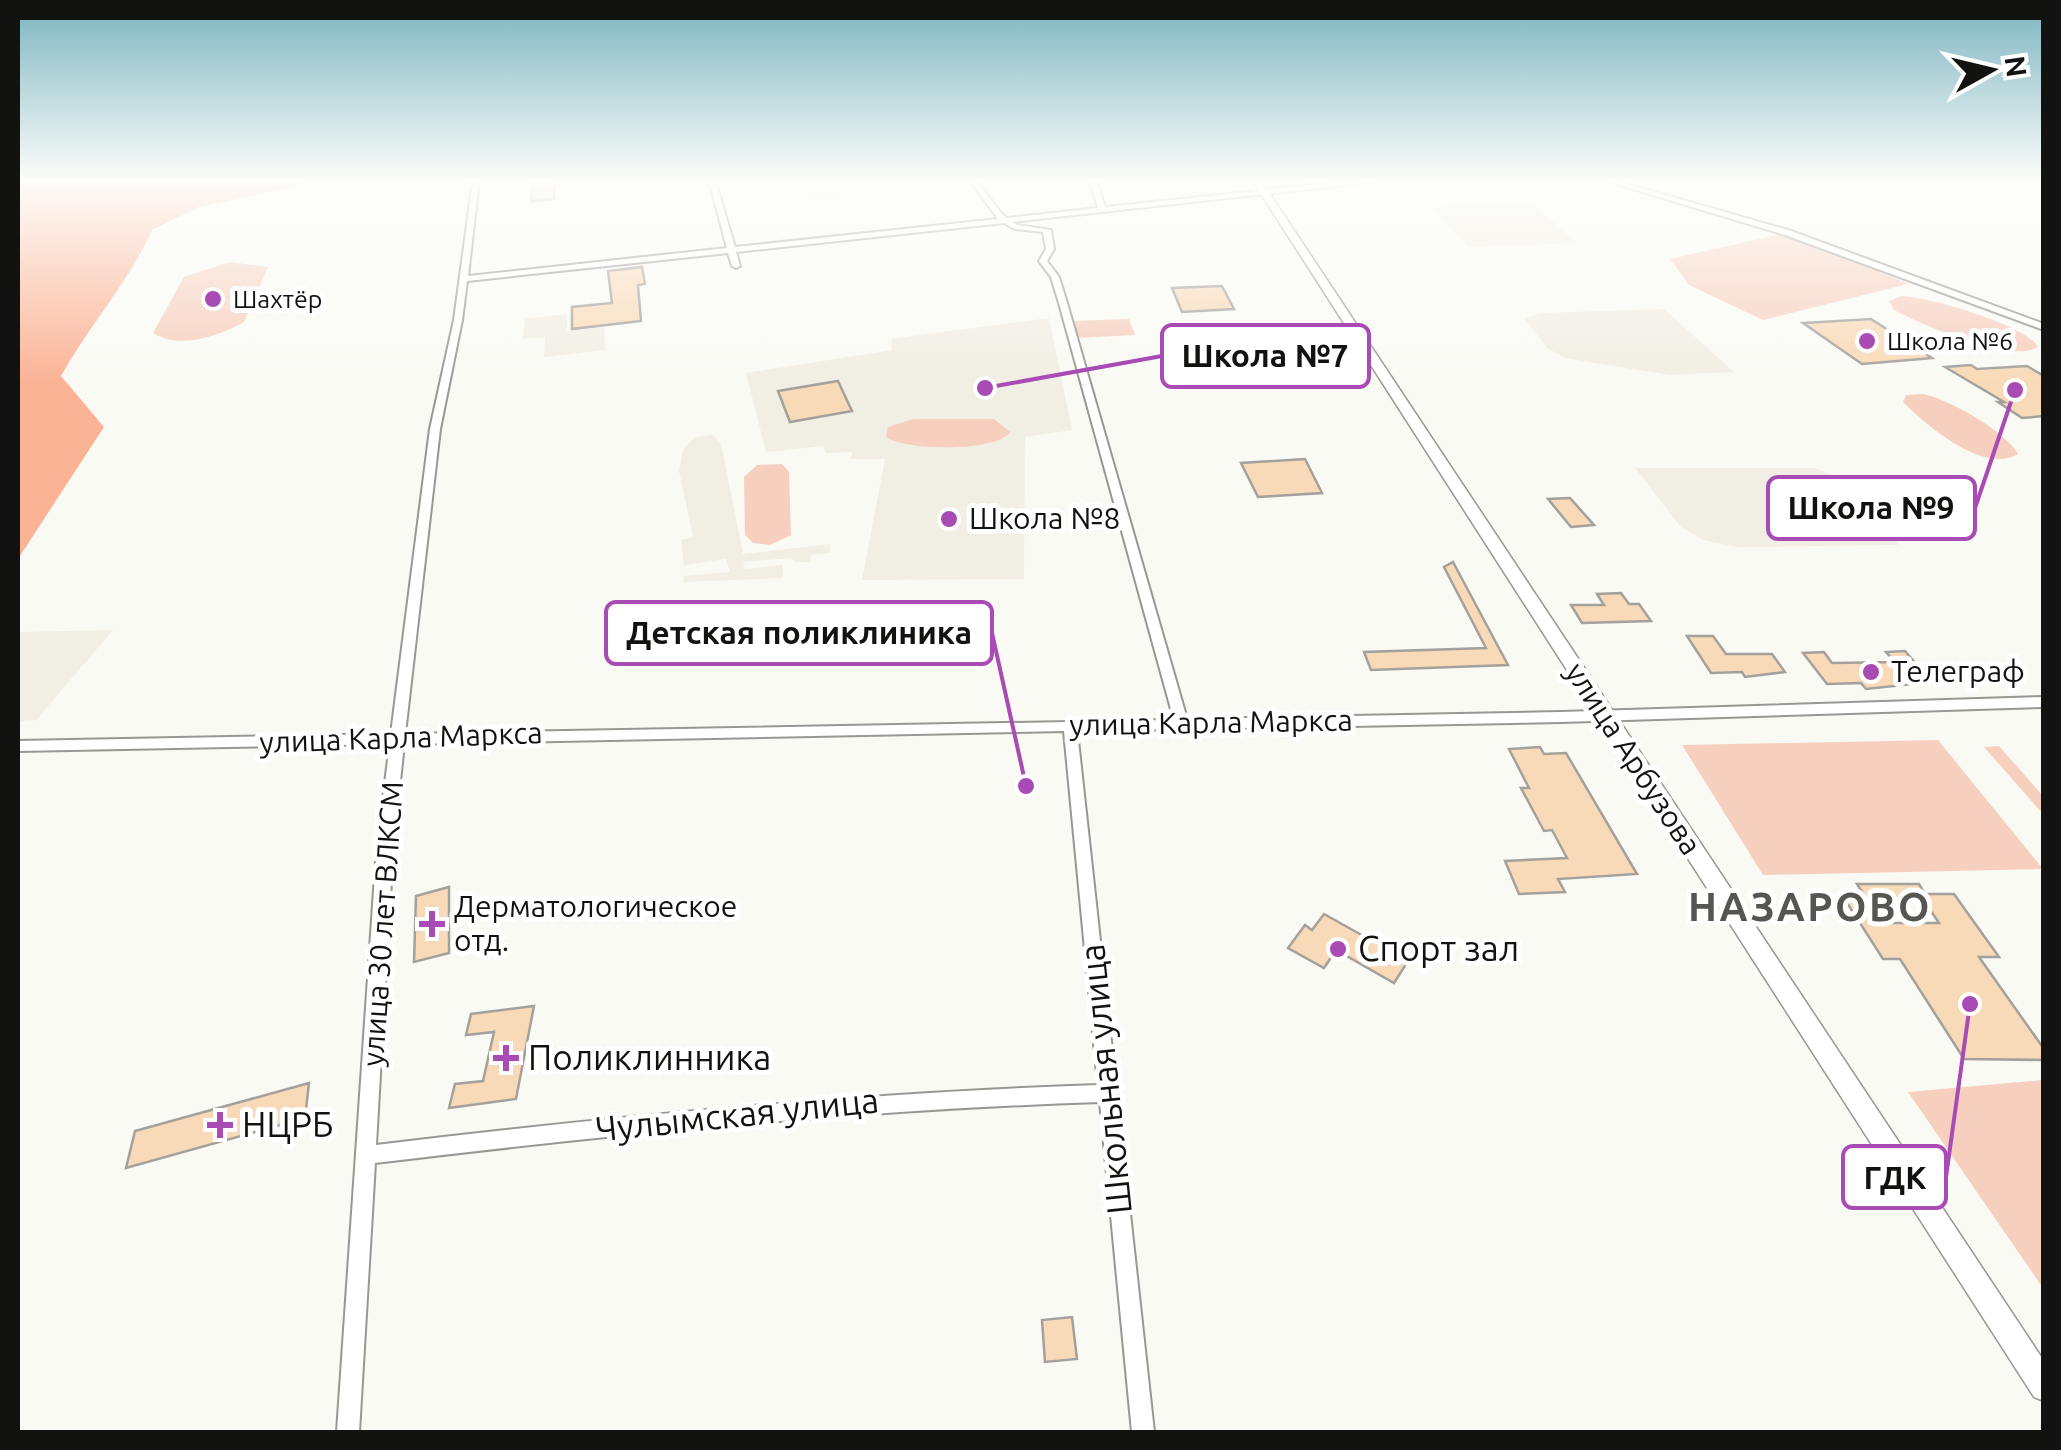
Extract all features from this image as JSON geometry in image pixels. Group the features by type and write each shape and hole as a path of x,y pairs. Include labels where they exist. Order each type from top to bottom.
{"street":[{"name":"улица 30 лет ВЛКСМ","path":"348,1432 385,846 435,429 468,248"},
{"path":"731,248 736,266"},
{"path":"464,279 734,248"},
{"path":"1050,248 1043,262 1055,276 1182,724"},
{"name":"улица Арбузова","path":"1300,248 2044,1387"},
{"path":"1828,248 2044,326"},
{"name":"улица Карла Маркса","path":"18,746 1605,715 2044,702"},
{"name":"Школьная улица","path":"1070,726 1143,1432"},
{"name":"Чулымская улица","path":"368,1155 729,1114 897,1100 1108,1093"}],"shaded area":[{"path":"18,248 143,248 61,376 104,427 18,559"},
{"path":"1721,248 1821,248 1908,284 1763,320 1689,285 1670,259"},
{"name":"Шахтёр","path":"230,262 268,267 244,322 187,341 153,333 184,277"},
{"path":"1902,296 1997,321 2038,347 2025,351 1988,347 1945,333 1894,310 1889,301"},
{"path":"1664,309 1734,372 1669,375 1565,358 1547,348 1525,319 1540,313"},
{"path":"567,314 567,331 604,327 605,350 544,357 545,337 523,339 525,319"},
{"path":"1049,318 1072,430 1025,437 1024,579 862,580 885,459 851,459 852,452 826,453 823,446 766,452 746,373 892,350 891,339"},
{"path":"1129,319 1135,335 1078,338 1074,321"},
{"path":"1923,394 1976,418 2002,436 2018,454 2004,459 1989,458 1956,444 1903,402 1906,395"},
{"path":"913,419 994,419 1010,432 988,443 951,447 912,445 886,437 888,427"},
{"path":"713,435 721,444 743,554 830,544 830,553 812,555 810,562 794,562 792,558 743,562 745,569 783,565 783,578 683,582 684,576 730,572 726,559 684,565 681,540 693,537 679,471 683,450 695,437"},
{"path":"782,464 789,472 791,535 770,545 753,543 745,535 744,477 757,465"},
{"path":"1635,468 1815,468 1830,474 1891,530 1898,545 1738,547 1703,540 1681,527"},
{"path":"113,630 36,720 18,721 18,632"},
{"path":"1938,740 2043,869 1763,875 1682,745"},
{"path":"1999,746 2043,796 2043,814 1984,747"},
{"path":"2044,1080 2043,1288 1908,1092"}],"building":[{"path":"642,267 645,284 638,285 641,321 572,329 572,307 612,303 608,271"},
{"path":"1222,286 1234,309 1182,312 1172,288"},
{"name":"Школа №6","path":"1871,319 1932,358 1862,364 1803,323"},
{"path":"1971,365 1977,369 2027,366 2044,376 2044,416 2022,418 1998,402 2004,402 1945,367"},
{"path":"838,381 852,411 790,422 778,391"},
{"path":"1305,459 1322,493 1258,497 1241,463"},
{"path":"1570,498 1594,525 1571,527 1548,499"},
{"path":"1453,562 1508,665 1371,670 1364,652 1486,648 1444,567"},
{"path":"1621,593 1629,604 1639,604 1651,621 1582,623 1571,605 1604,605 1597,594"},
{"path":"1687,636 1713,636 1726,654 1772,654 1785,672 1745,677 1742,672 1711,673"},
{"name":"Телеграф","path":"1905,651 1932,682 1866,689 1861,683 1827,684 1803,653 1824,652 1832,663 1895,662 1886,652"},
{"path":"1540,747 1544,754 1566,753 1637,874 1558,879 1565,892 1519,894 1505,861 1567,858 1552,830 1544,831 1521,788 1529,788 1509,749"},
{"path":"1857,884 1919,884 1925,894 1954,894 1999,957 1979,957 2044,1049 2044,1060 1964,1059 1900,959 1883,959 1842,895 1864,895","holes":["1872,899 1923,899 1939,923 1888,923"]},
{"name":"Дерматологическое отд.","path":"449,887 449,953 414,962 416,896"},
{"name":"Спорт зал","path":"1324,914 1408,961 1394,983 1336,950 1324,968 1288,948 1305,925 1312,930"},
{"name":"Поликлинника","path":"534,1006 516,1099 449,1108 455,1084 483,1081 494,1032 466,1035 471,1014"},
{"name":"НЦРБ","path":"309,1083 305,1118 126,1168 135,1131"},
{"path":"1072,1317 1077,1359 1045,1362 1042,1320"}],"place":[{"name":"Шахтёр","path":"213,299"},
{"name":"Школа №6","path":"1867,341"},
{"name":"Школа №7","path":"985,388"},
{"name":"Школа №9","path":"2015,390"},
{"name":"Школа №8","path":"949,519"},
{"name":"Телеграф","path":"1871,672"},
{"name":"Детская поликлиника","path":"1026,786"},
{"name":"Дерматологическое отд.","path":"432,924"},
{"name":"Спорт зал","path":"1338,949"},
{"name":"ГДК","path":"1970,1004"},
{"name":"Поликлинника","path":"506,1058"},
{"name":"НЦРБ","path":"220,1125"}],"district":[{"name":"НАЗАРОВО","path":"1810,907"}]}
